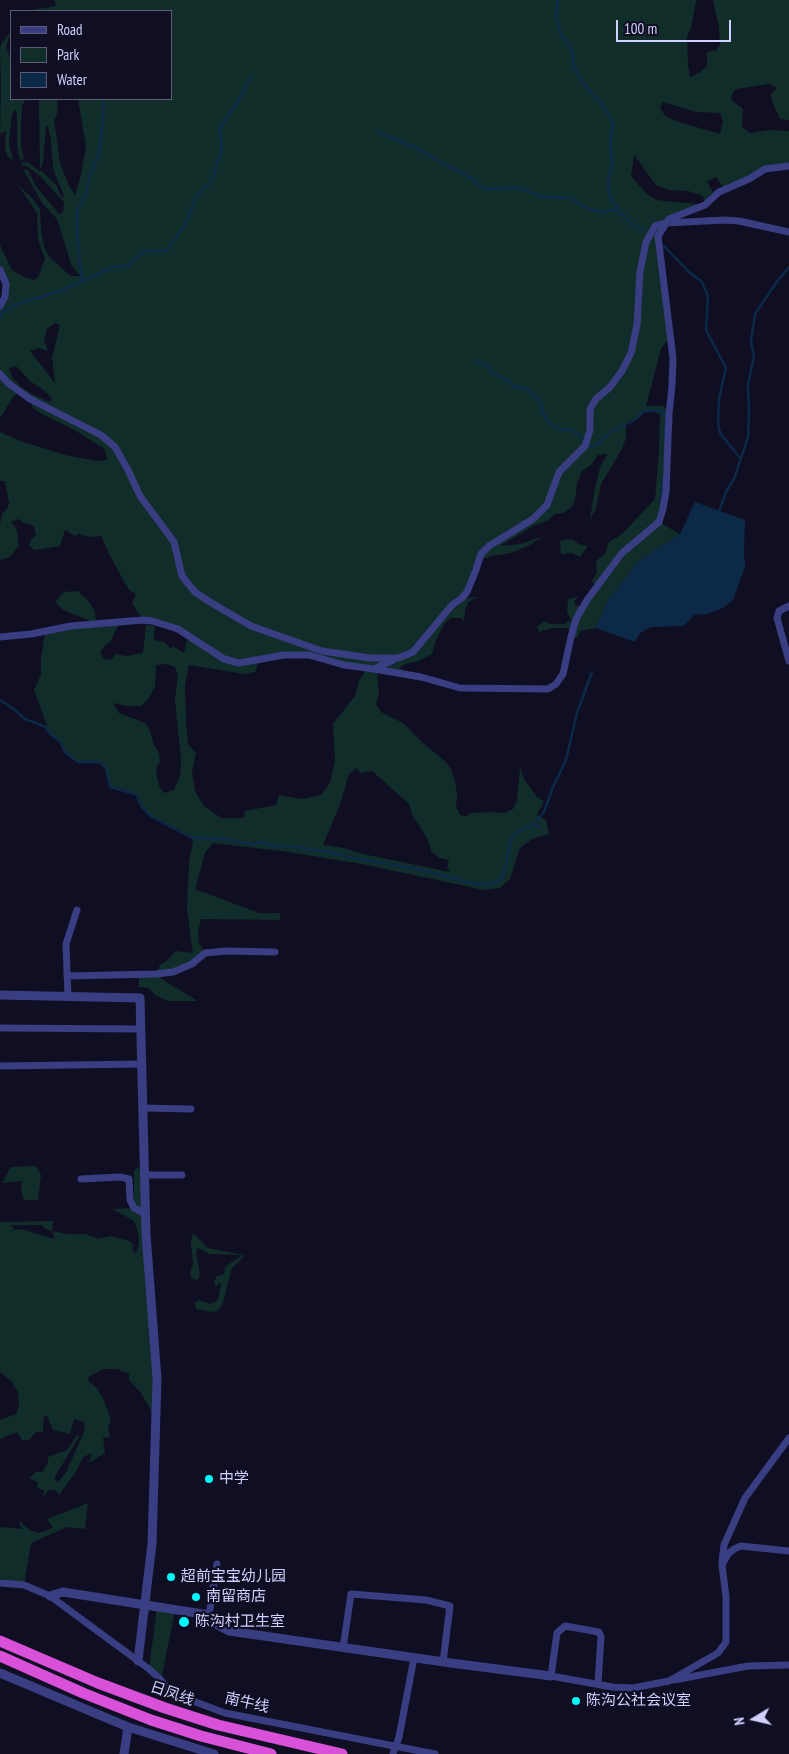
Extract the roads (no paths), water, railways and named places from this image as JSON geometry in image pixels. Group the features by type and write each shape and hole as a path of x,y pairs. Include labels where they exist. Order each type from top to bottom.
{"highway":[{"name":"日凤线","path":"0,1641 98,1683 165,1708 218,1725 342,1754"},
{"name":"日凤线","path":"0,1656 83,1693 151,1720 201,1736 270,1754"}],"street":[{"path":"0,636 31,634 71,626 152,621 178,629 224,659 239,663 284,655 309,655 344,665 374,668 421,677 460,688 548,689 556,684 563,674 570,637 576,619 587,600 622,553 659,522 664,509 673,358 658,236 668,219 705,205 719,192 765,170 789,166"},
{"path":"374,668 413,652 452,605 462,598 476,570 481,554 507,534 533,519 547,505 559,472 585,446 590,430 590,408 622,371 632,353 640,272 646,242 655,226 666,223 732,220 789,232"},
{"path":"0,270 6,284 5,297 0,306"},
{"path":"0,374 8,384 30,398 101,435 116,448 140,496 174,542 182,576 195,592 251,626 322,652 370,658 398,658"},
{"path":"789,606 779,611 776,618 789,661"},
{"path":"68,996 66,944 78,910"},
{"path":"67,976 156,974 173,972 192,964 205,953 226,951 274,952"},
{"path":"0,995 140,998 144,1175 158,1379 152,1544 138,1661"},
{"path":"0,1028 140,1029"},
{"path":"0,1066 141,1064"},
{"path":"142,1108 191,1109"},
{"path":"144,1175 182,1175"},
{"path":"81,1179 120,1177 129,1179 130,1200 134,1208 146,1214"},
{"path":"669,1681 718,1653 726,1642 726,1597 722,1564 724,1545 745,1498 789,1438"},
{"path":"722,1564 728,1554 741,1546 789,1552"},
{"path":"209,1615 217,1564"},
{"name":"南牛线","path":"0,1583 24,1585 50,1596 138,1661 161,1680 167,1688 185,1698 224,1713 394,1750 435,1754"},
{"path":"50,1596 63,1592 209,1615 218,1625 229,1631 551,1676 612,1687 633,1688 707,1672 748,1666 789,1665"},
{"path":"343,1648 351,1594 426,1600 450,1606 443,1662"},
{"path":"551,1676 557,1633 564,1626 599,1632 601,1637 598,1684"},
{"path":"394,1750 399,1737 414,1658"},
{"path":"0,1674 128,1727 214,1754"},
{"path":"124,1754 128,1727"}],"water":[{"path":"695,502 745,520 745,567 733,600 723,608 707,614 694,615 684,626 651,627 640,633 635,642 596,628 608,600 639,561 680,534"}],"waterway":[{"path":"558,0 556,17 561,35 572,50 574,68 613,122 610,142 612,165 608,178 609,195 618,210 632,224 644,231"},
{"path":"0,318 3,311 20,303 61,291 111,268 129,265 144,251 166,251 185,225 195,197 207,186 214,175 222,152 220,128 252,75"},
{"path":"82,281 77,233 77,212 85,196 99,152 104,111 103,100"},
{"path":"377,132 417,148 443,164 465,174 485,189 518,188 544,197 572,198 584,207 601,212 618,210"},
{"path":"664,246 688,271 702,282 708,296 706,330 726,368 719,398 718,423 720,433 740,458"},
{"path":"719,511 727,490 734,479 748,437 748,384 754,357 751,342 755,314 789,267"},
{"path":"475,361 488,366 493,374 516,387 527,389 542,403 541,410 549,423 560,429 571,430 579,435 583,441"},
{"path":"590,447 598,445 604,436 636,419 644,411 663,411 666,418"},
{"path":"665,423 665,440"},
{"path":"661,501 663,476"},
{"path":"533,825 544,812 566,760 577,713 592,672"},
{"path":"0,700 25,719 46,727 50,734 60,741 65,752 72,758 79,762 99,762 106,768 110,787 136,794 142,807 152,817 191,837 218,838 250,844 261,842 280,847 330,852 417,869 476,884 490,884 498,881 503,876 512,838 519,831 533,825 539,826"}],"place":[{"name":"中学","path":"209,1479"},
{"name":"超前宝宝幼儿园","path":"171,1577"},
{"name":"南留商店","path":"196,1597"},
{"name":"陈沟村卫生室","path":"184,1622"},
{"name":"陈沟公社会议室","path":"576,1701"}]}
